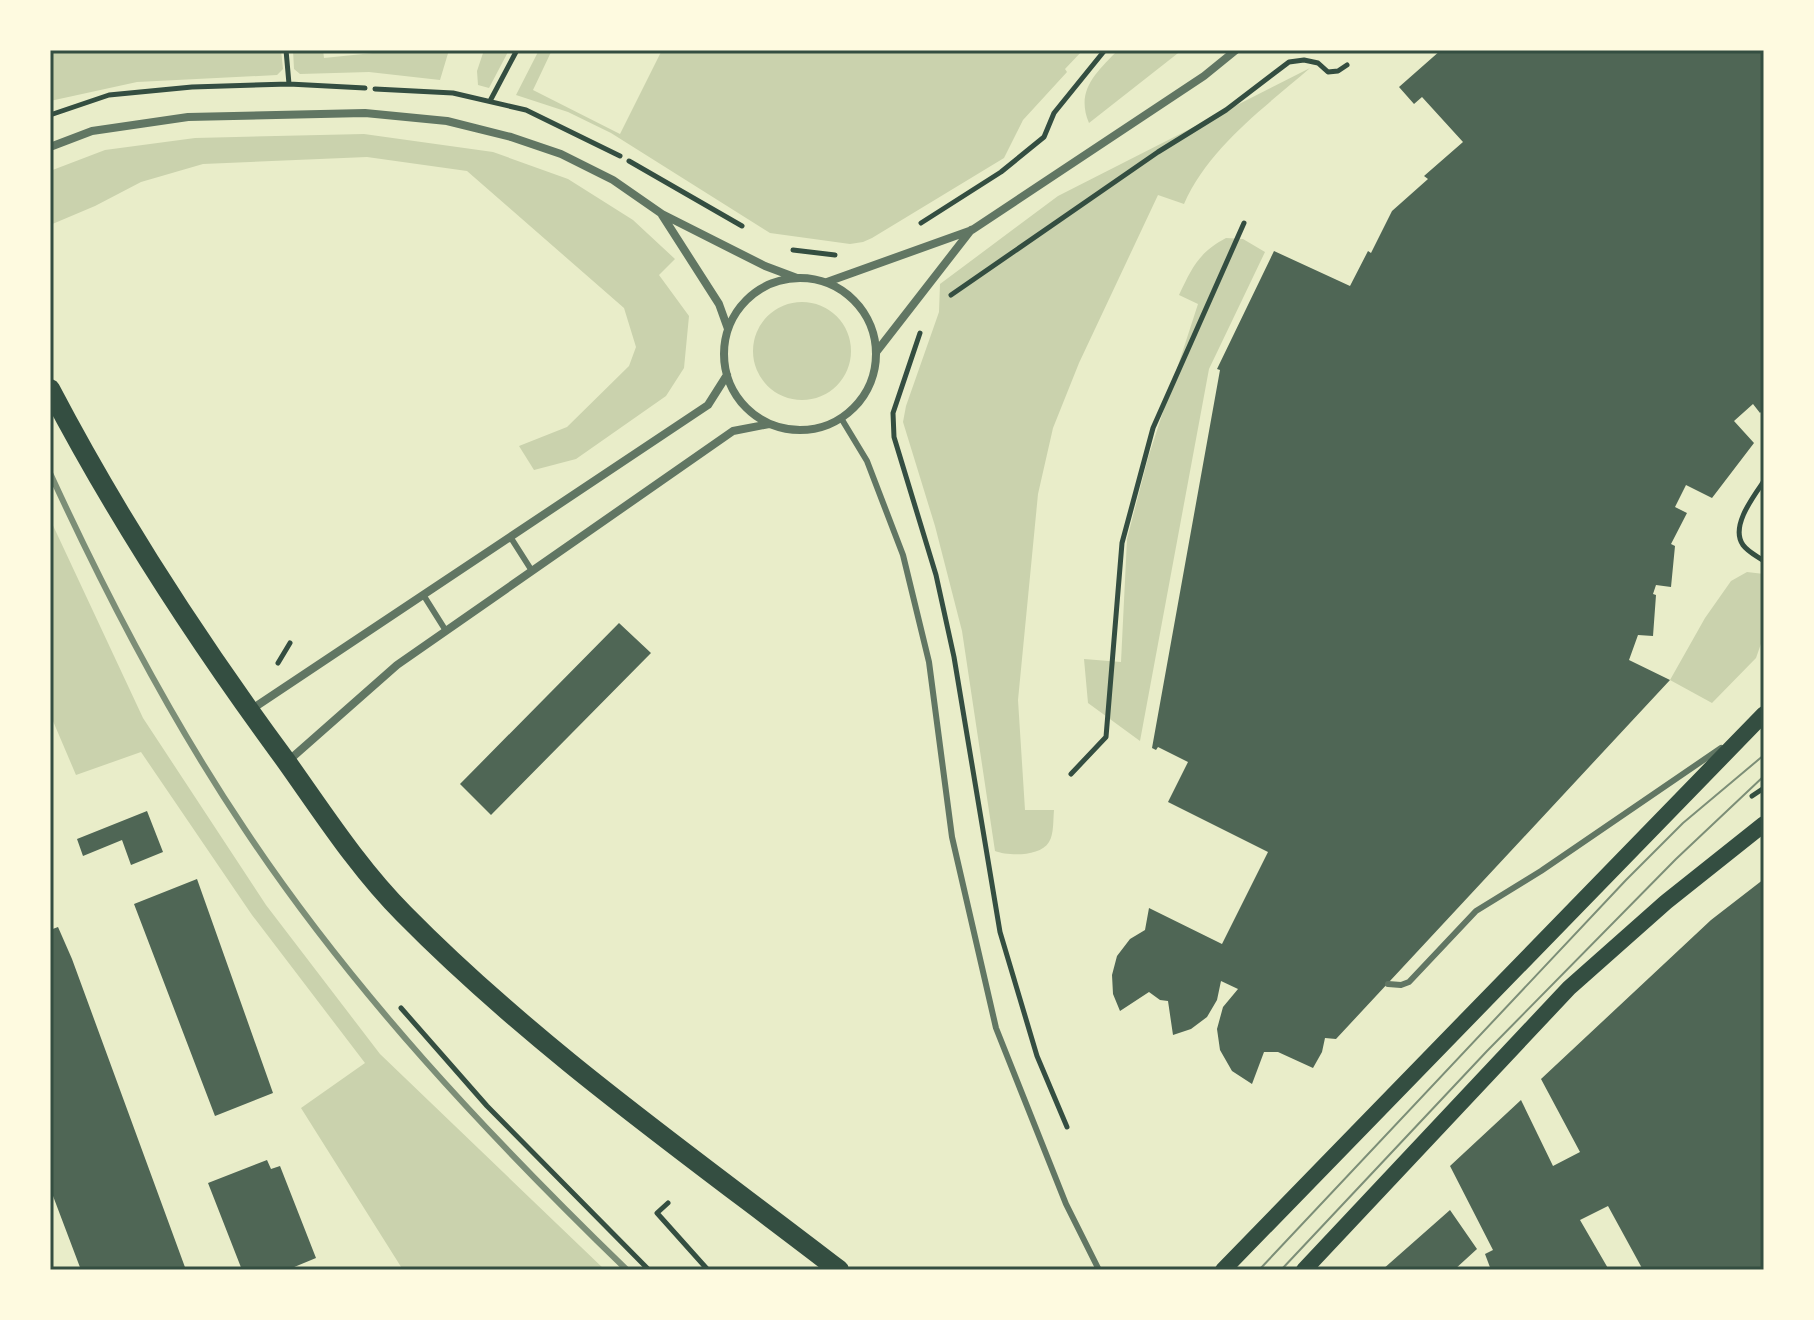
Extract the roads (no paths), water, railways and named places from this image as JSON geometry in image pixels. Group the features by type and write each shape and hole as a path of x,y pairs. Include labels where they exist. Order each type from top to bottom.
{"main road":[{"path":"50,389 90,465 248,711 334,829 401,912 481,989 559,1054 839,1270"},
{"path":"1223,1270 1764,714"},
{"path":"1304,1270 1569,988 1666,902 1764,824"}],"street":[{"path":"827,282 972,230 1204,76 1236,50"},
{"path":"50,147 92,131 188,117 365,113 447,121 511,137 561,154 613,180 662,214 765,266 797,278 827,282 852,298 871,325 877,351 873,378 856,406 841,418 823,427 803,430 769,424 733,431 397,665 286,762"},
{"path":"662,214 719,304 728,329"},
{"path":"877,351 972,230"},
{"path":"769,424 748,410 727,375 724,356 728,329 744,302 768,284 797,278"},
{"path":"248,711 708,405 727,375"}],"lane":[{"path":"841,418 867,461 903,555 929,662 952,837 996,1028 1066,1204 1099,1270"},
{"path":"511,538 532,571"},
{"path":"424,596 446,631"},
{"path":"1388,984 1409,982 1476,911 1541,871 1751,728"}],"tram line":[{"path":"1259,1270 1626,880 1683,823 1764,755"},
{"path":"1281,1270 1487,1051 1676,859 1764,776"}],"railway":[{"path":"50,473 93,564 164,699 216,786 286,888 330,947 424,1059 523,1166 627,1270"}]}
